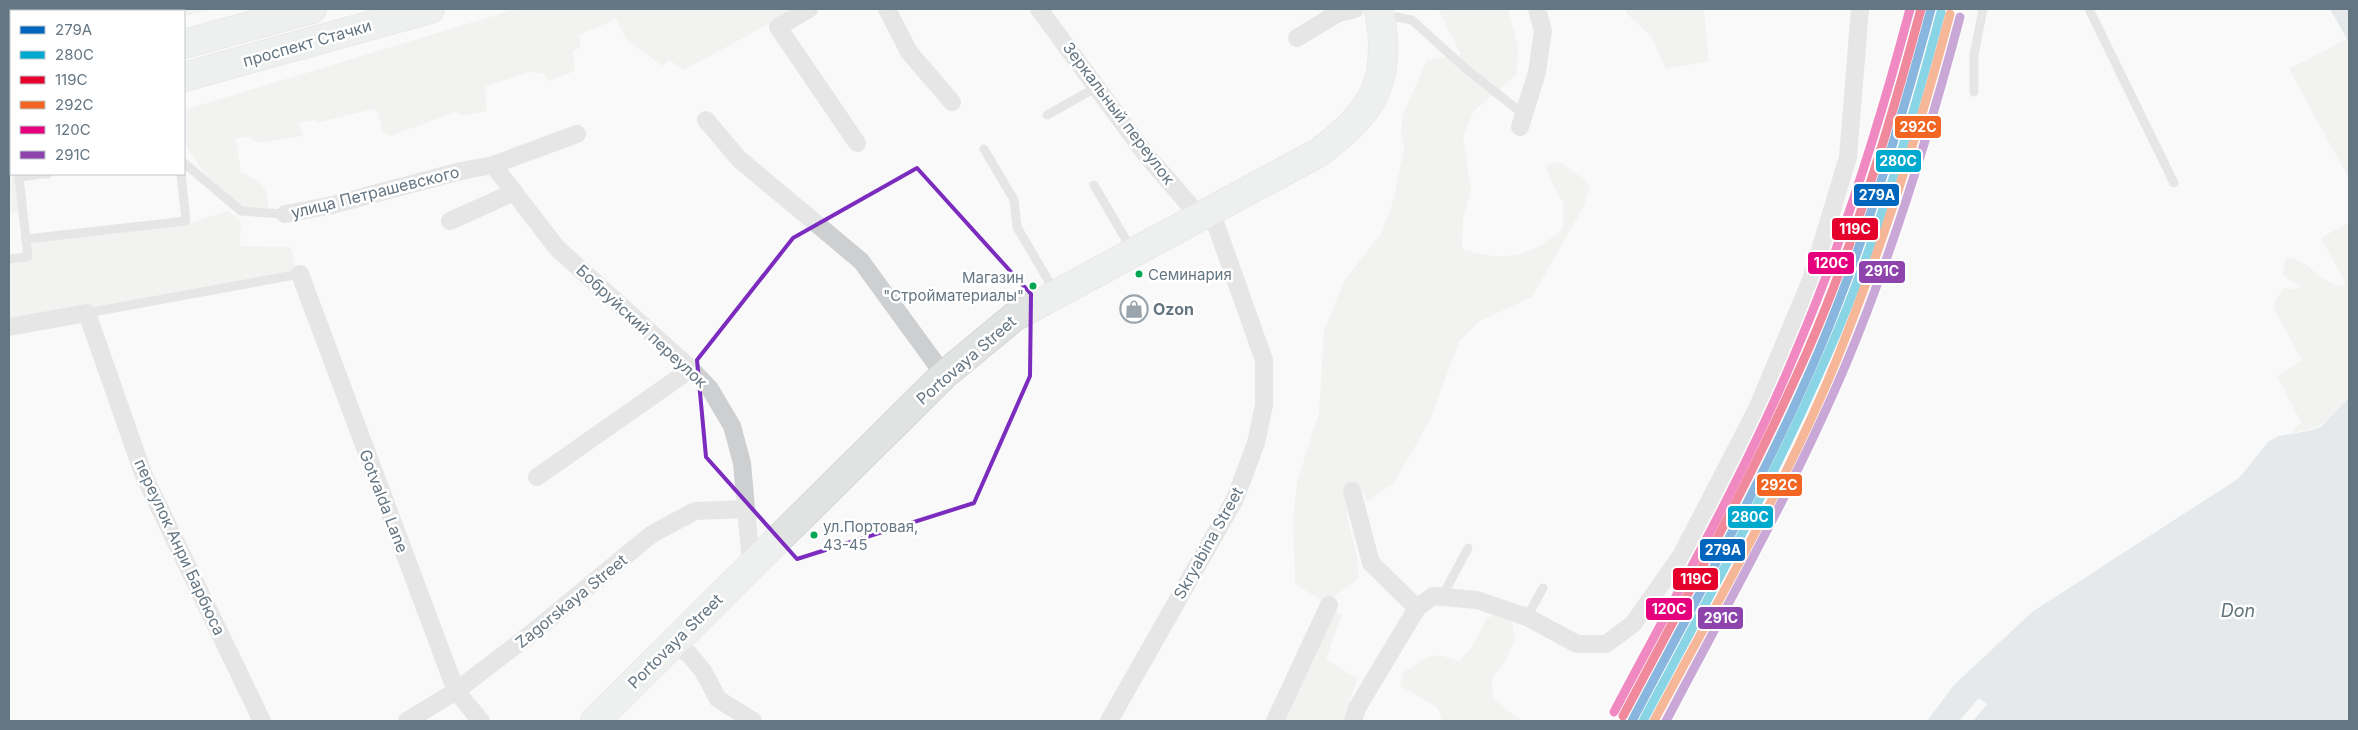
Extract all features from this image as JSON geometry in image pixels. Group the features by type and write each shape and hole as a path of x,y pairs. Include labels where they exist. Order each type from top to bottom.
{"main road":[{"name":"проспект Стачки","path":"185,44 312,9"},
{"name":"проспект Стачки","path":"185,77 430,9"},
{"name":"Portovaya Street","path":"595,721 944,374 1014,317 1318,153 1346,132 1375,93 1383,65 1384,37 1380,15"}],"street":[{"path":"809,9 778,27 857,143"},
{"path":"887,9 909,52 952,102"},
{"name":"Зеркальный переулок","path":"1039,9 1147,156 1206,214"},
{"path":"1297,38 1338,13 1355,9"},
{"path":"1522,120 1537,72 1543,31 1537,9"},
{"path":"1353,721 1357,708 1417,608 1433,596 1477,600 1527,617 1577,644 1606,644 1633,624 1681,556 1757,409 1811,280 1848,157 1860,9"},
{"path":"706,120 739,159 861,260 944,374"},
{"name":"улица Петрашевского","path":"285,214 328,206 461,171 493,165 577,134"},
{"name":"Бобруйский переулок","path":"493,165 557,248 691,369 710,389 732,426 742,463 744,509 751,564"},
{"path":"450,221 514,192"},
{"name":"Skryabina Street","path":"1109,721 1234,499 1256,443 1264,405 1264,360 1206,214"},
{"name":"Gotvalda Lane","path":"300,274 456,691 481,721"},
{"path":"9,327 87,313"},
{"name":"переулок Анри Барбюса","path":"87,313 144,476 262,721"},
{"path":"537,477 691,369"},
{"path":"1352,491 1371,563 1417,608"},
{"name":"Zagorskaya Street","path":"407,721 456,691 528,636 652,534 695,510 744,509"},
{"path":"1275,721 1329,605"},
{"path":"673,644 689,654 703,670 718,699 753,721"}],"lane":[{"path":"1974,92 1974,55 1983,9"},
{"path":"2089,9 2174,183"},
{"path":"1380,15 1412,20 1522,120"},
{"path":"1047,115 1097,87"},
{"path":"984,149 1014,200 1017,227 1057,294"},
{"name":"улица Петрашевского","path":"185,164 241,211 285,214"},
{"path":"9,259 28,256 19,177 30,175"},
{"path":"26,238 186,221 181,175"},
{"path":"1094,185 1134,252"},
{"path":"87,313 300,274"},
{"path":"1442,597 1468,548"},
{"path":"1527,617 1543,588"}],"highlighted area":[{"path":"917,168 1031,294 1030,376 974,503 797,559 706,457 697,360 793,238"}],"shaded area":[{"path":"9,9 215,9 185,16 185,10 10,10 9,53"},
{"path":"516,9 796,9 684,70 669,60 662,66 626,39 616,19 579,35 581,47 573,51 575,71 549,81 542,73 529,72 485,87 487,111 464,116 456,112 390,136 383,133 377,111 373,109 316,123 315,120 299,122 303,136 258,143 250,137 236,138 241,173 253,178 263,186 268,197 267,210 246,208 234,202 210,180 185,145 185,110"},
{"path":"1438,9 1508,9 1518,46 1517,74 1474,111 1463,136 1471,190 1463,220 1462,249 1491,255 1516,255 1539,246 1563,229 1563,202 1551,181 1546,165 1560,162 1585,180 1590,186 1584,206 1532,297 1480,321 1459,342 1429,422 1394,483 1368,501 1359,487 1352,491 1347,517 1357,556 1359,578 1331,598 1329,605 1295,584 1293,518 1297,482 1319,412 1324,330 1344,281 1382,232 1392,205 1404,149 1401,130 1403,114 1427,60 1461,55"},
{"path":"1625,9 1704,9 1709,61 1666,69 1651,36 1627,14"},
{"path":"2347,39 2349,43 2349,179 2289,69"},
{"path":"9,150 10,175 16,175 20,212 9,213"},
{"path":"228,211 241,221 240,246 291,248 297,271 9,323 9,261 30,258 32,242 187,224"},
{"path":"2349,222 2349,398 2330,418 2318,426 2291,433 2301,422 2277,376 2302,360 2274,310 2275,301 2284,288 2298,289 2301,286 2282,275 2286,258 2298,260 2324,279 2339,286 2345,283 2321,238"},
{"path":"1331,607 1342,615 1326,659 1358,679 1350,699 1346,721 1278,721"},
{"path":"1510,611 1515,638 1506,660 1492,679 1493,699 1522,721 1442,721 1438,708 1400,686 1403,673 1429,656 1441,656 1459,661 1471,648 1487,618"}],"water":[{"path":"2330,9 2349,9 2349,43 2347,39"},
{"name":"Don","path":"2349,398 2349,721 1927,721 1954,685 2032,612 2239,478 2268,442 2278,436 2313,430 2322,426"}],"pier":[{"path":"1979,698 1987,704 1973,721 1959,721"}],"transit line":[{"name":"120С","path":"1614,712 1734,484 1779,391 1799,344 1832,262 1860,178 1910,9"},
{"name":"119С","path":"1623,716 1742,489 1808,350 1841,267 1871,182 1921,9"},
{"name":"279А","path":"1632,721 1752,493 1818,353 1866,226 1907,96 1931,9"},
{"name":"280С","path":"1643,721 1715,586 1784,450 1844,316 1890,187 1941,12"},
{"name":"292С","path":"1654,721 1796,452 1837,359 1854,317 1899,188 1926,102 1950,14"},
{"name":"291С","path":"1666,721 1783,500 1846,364 1895,236 1936,105 1960,17"}],"place":[{"name":"Семинария","path":"1139,274"},
{"name":"Магазин \"Стройматериалы\"","path":"1033,286"},
{"name":"Ozon","path":"1134,309"},
{"name":"ул.Портовая, 43-45","path":"814,535"}]}
